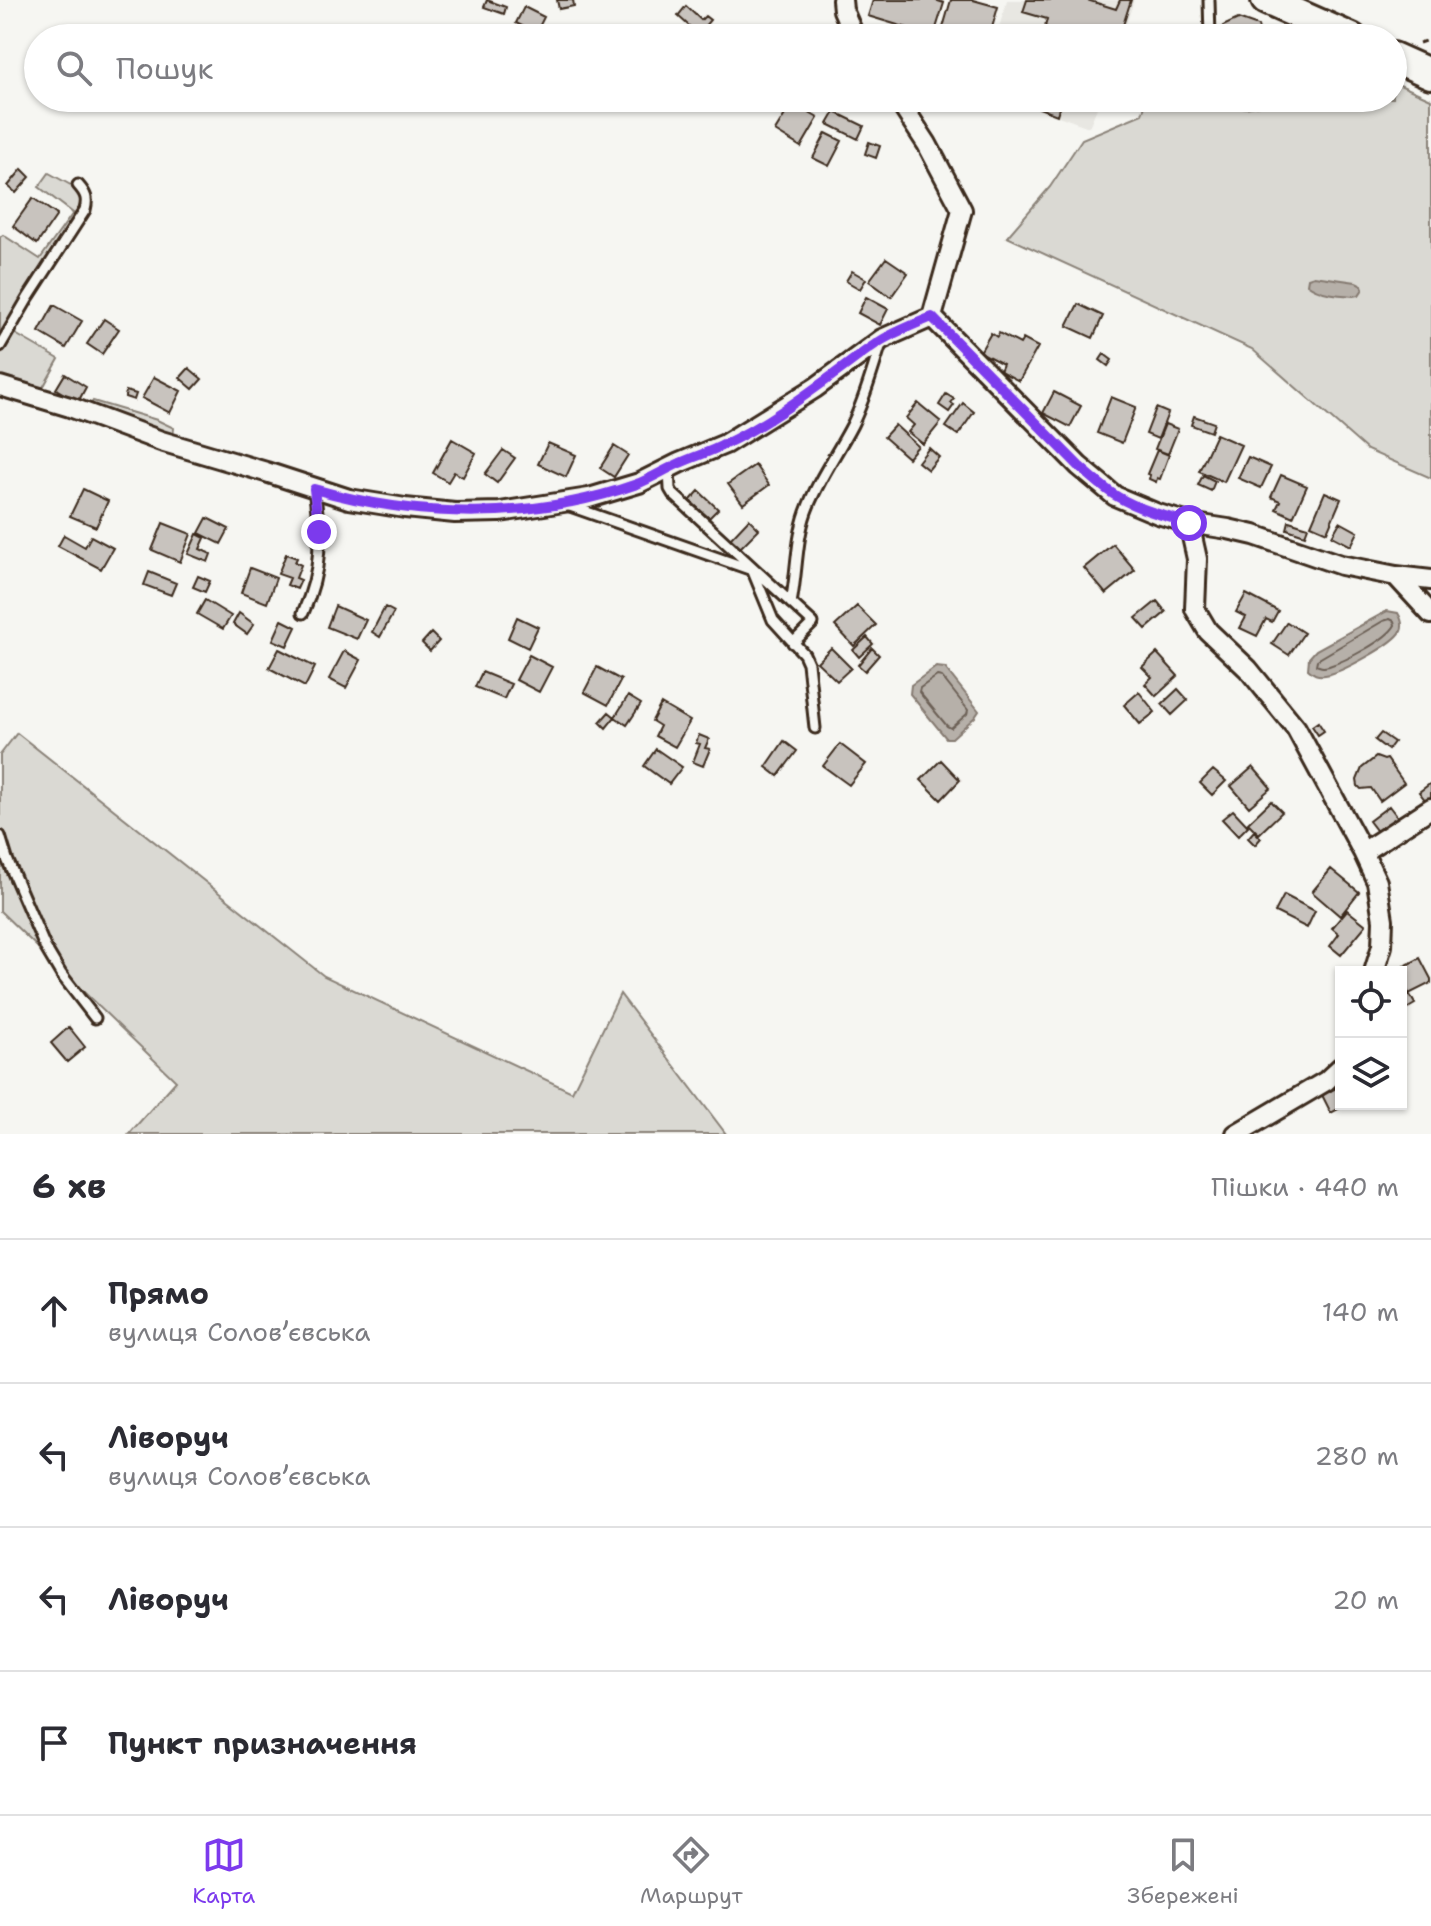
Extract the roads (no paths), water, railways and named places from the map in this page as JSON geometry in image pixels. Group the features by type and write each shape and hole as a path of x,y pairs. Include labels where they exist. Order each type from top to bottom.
{"main road":[{"path":"1266,0 1320,24"},
{"path":"1407,63 1431,74"}],"street":[{"path":"842,0 849,24"},
{"path":"906,112 947,178 962,210 932,317"},
{"path":"0,386 70,407 161,441 349,499 455,513 500,512 589,498 639,483 725,444 815,388 882,339 932,317"},
{"path":"932,317 1079,466 1115,496 1189,523 1254,535 1341,565 1431,580"},
{"path":"1189,523 1197,559 1195,609 1208,631 1248,669 1296,728 1377,882 1383,920 1382,946 1376,966"},
{"path":"1396,576 1431,614"},
{"path":"1363,852 1431,808"},
{"path":"1236,1134 1335,1073"}],"lane":[{"path":"1209,0 1210,24"},
{"path":"0,346 85,210 85,193 78,185"},
{"path":"791,603 807,511 853,422 882,339"},
{"path":"669,468 673,494 813,623 793,643"},
{"path":"303,613 315,585 319,563 314,489"},
{"path":"560,503 751,567 773,620 804,654 808,663 815,728"},
{"path":"0,836 45,947 61,974 95,1018"}],"water":[{"path":"1314,276 1356,282 1363,289 1354,296 1323,292 1307,284 1308,278"},
{"path":"1387,611 1398,613 1402,624 1401,631 1389,643 1332,673 1317,675 1308,669 1309,658 1316,650"},
{"path":"936,667 945,668 979,711 952,738 946,738 910,694 911,685"}]}
